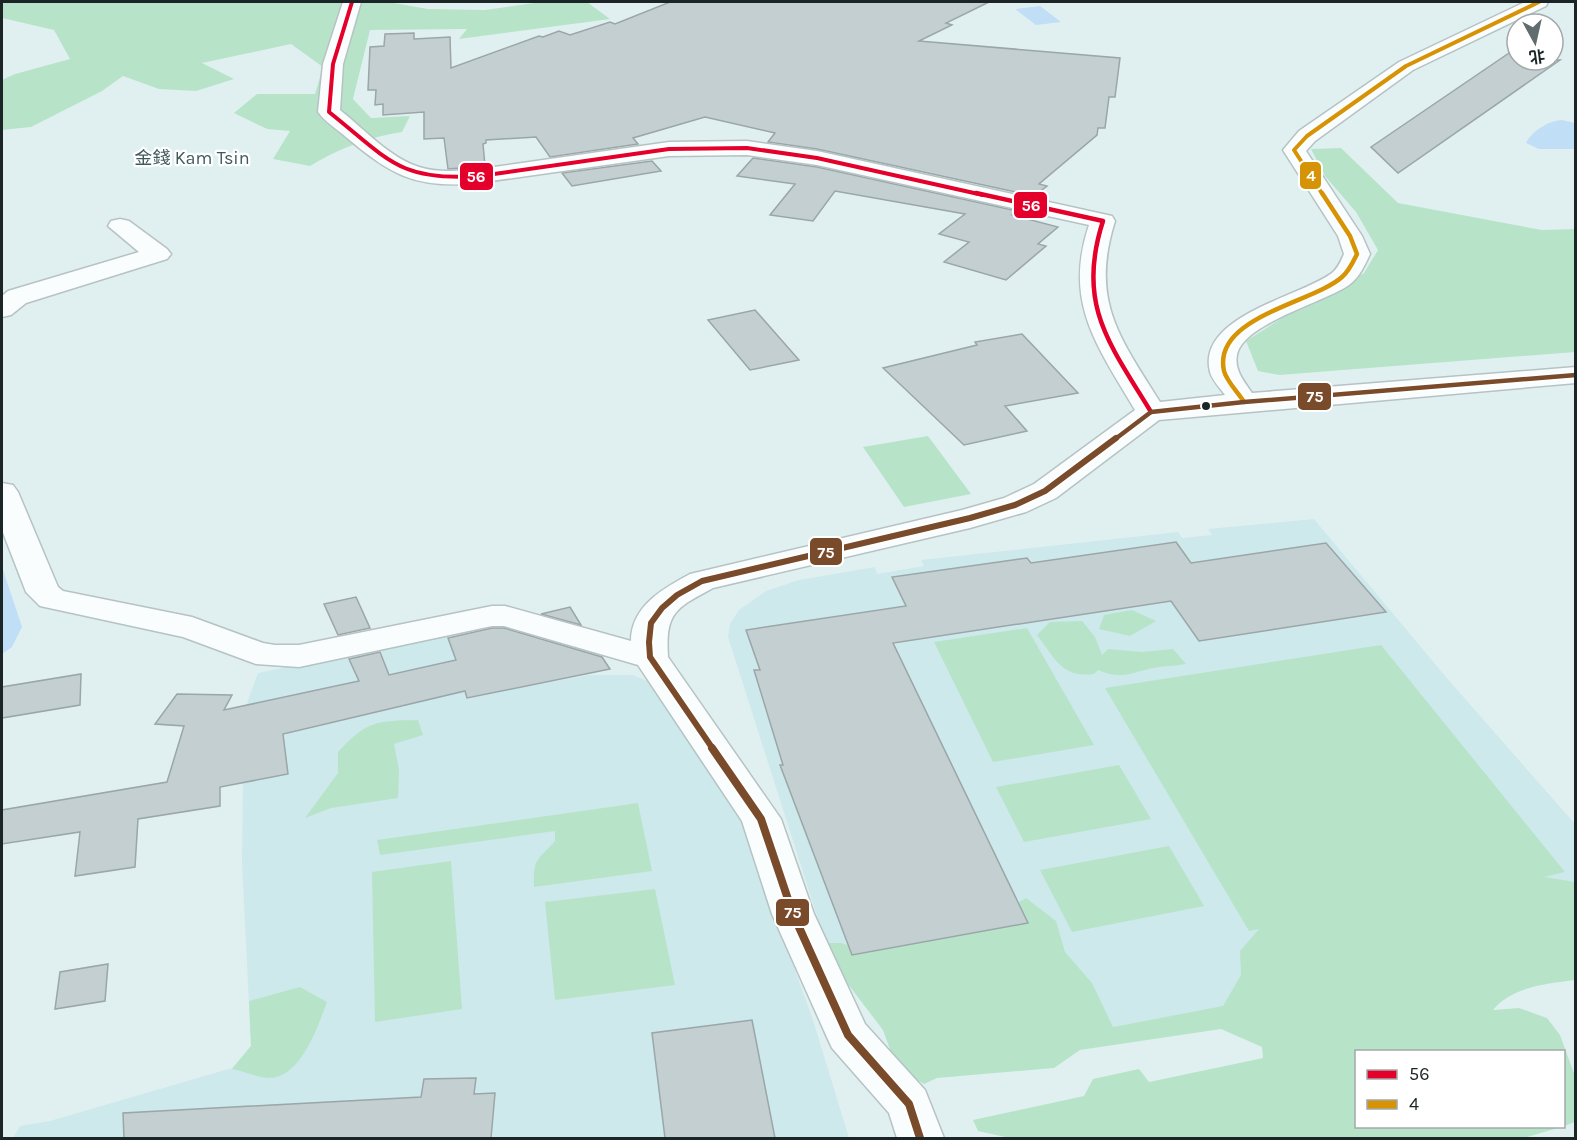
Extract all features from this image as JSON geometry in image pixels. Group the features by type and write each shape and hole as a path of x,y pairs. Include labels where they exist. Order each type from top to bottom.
{"street":[{"path":"1244,402 1223,370 1224,354 1232,339 1259,316 1339,280 1351,267 1356,254 1345,227 1294,150 1307,136 1406,66 1539,2"},
{"path":"355,3 333,64 329,112 399,167 419,173 461,178 669,149 747,148 817,158 1103,221 1090,276 1101,325 1151,412"},
{"path":"2,309 17,297 158,254 120,226"},
{"path":"920,1138 909,1104 848,1035 793,914 761,819 650,657 649,632 654,616 675,596 702,581 970,518 1015,505 1045,490 1151,412 1244,402 1575,375"},
{"path":"2,492 43,592 52,599 192,628 256,653 298,656 492,616 505,616 650,657"}],"shaded area":[{"path":"1040,6 1061,22 1036,25 1015,9"},
{"path":"1562,120 1575,123 1575,149 1539,149 1526,143 1541,127"},
{"path":"1314,519 1445,676 1575,824 1575,940 897,1068 883,1030 832,963 728,637 730,624 739,610 766,591 799,580 875,567 877,574 924,566 921,560 1178,532 1182,538 1212,535 1208,529"},
{"path":"2,567 22,627 12,647 2,654"},
{"path":"447,634 467,698 588,675 633,675 659,686 718,776 742,824 813,1020 849,1138 13,1138 20,1126 50,1121 232,1068 251,1046 242,862 243,780 239,742 248,700 258,673"}],"green space":[{"path":"2,2 388,2 428,9 485,10 541,2 587,2 610,19 459,39 467,29 370,30 353,99 371,118 410,116 402,132 354,144 310,166 273,159 290,131 267,129 234,113 257,94 315,94 323,67 291,44 202,63 234,79 196,91 159,89 123,76 102,91 31,127 2,130 2,80 15,74 70,59 54,30 2,18"},
{"path":"1341,148 1398,203 1542,230 1575,229 1575,352 1279,375 1258,371 1246,341 1282,318 1364,273 1378,250 1356,212 1325,176 1311,149"},
{"path":"928,436 971,494 904,507 863,447"},
{"path":"1132,610 1156,621 1130,636 1099,629 1104,615"},
{"path":"1082,621 1095,637 1102,655 1108,649 1142,652 1173,649 1186,664 1153,668 1126,675 1113,675 1098,670 1094,674 1074,673 1054,659 1037,635 1050,622"},
{"path":"1027,628 1094,745 993,762 934,642"},
{"path":"1381,645 1565,872 1544,877 1575,882 1575,980 1520,991 1501,1002 1493,1010 1519,1008 1547,1018 1560,1035 1575,1076 1575,1122 1565,1126 1565,1050 1355,1050 1355,1128 1558,1128 1524,1138 1010,1138 978,1131 973,1120 1084,1096 1093,1079 1139,1069 1149,1082 1263,1058 1262,1047 1221,1029 1080,1050 1054,1068 937,1078 924,1084 897,1068 883,1030 832,963 826,943 841,943 858,949 996,917 1026,898 1056,921 1065,952 1092,983 1113,1027 1223,1006 1241,975 1240,951 1259,929 1249,931 1105,688"},
{"path":"418,720 423,735 394,744 399,770 398,798 331,808 305,818 338,773 338,752 348,741 374,724"},
{"path":"1119,765 1151,819 1024,842 996,787"},
{"path":"638,803 652,871 534,887 535,865 555,841 555,831 380,855 377,840"},
{"path":"1169,846 1204,906 1072,932 1040,870"},
{"path":"451,861 462,1009 375,1022 372,872"},
{"path":"655,889 675,985 555,1000 545,902"},
{"path":"300,987 327,1002 313,1037 299,1060 290,1070 280,1076 269,1078 232,1069 251,1046 249,1001"}],"building":[{"path":"670,2 989,2 946,23 952,25 919,41 1120,58 1115,97 1109,97 1105,128 1098,128 1097,135 1039,184 1047,186 1034,196 817,149 768,142 775,133 705,117 633,138 638,144 550,157 536,137 486,140 483,144 485,166 448,169 444,138 424,139 424,112 383,115 383,104 375,105 376,90 368,90 370,47 384,46 385,34 414,33 414,39 450,37 451,68 539,36 543,37 559,31 570,35 610,22 615,24"},
{"path":"1505,56 1505,72 1543,72 1398,173 1371,147"},
{"path":"753,158 817,167 1017,211 1012,215 1058,227 1038,244 1046,246 1006,280 944,262 969,242 939,234 965,214 835,191 813,221 770,215 795,184 737,176"},
{"path":"652,161 661,171 572,186 562,173"},
{"path":"755,310 799,360 750,370 708,320"},
{"path":"1022,334 1078,393 1005,406 1027,431 964,445 883,368 977,345 975,342"},
{"path":"1176,542 1191,563 1326,543 1386,612 1199,641 1171,601 893,643 1028,923 852,955 780,765 783,765 754,670 760,670 746,630 906,606 892,577 1027,558 1031,563"},
{"path":"356,597 370,628 338,635 324,604"},
{"path":"570,607 581,625 541,614"},
{"path":"492,628 504,628 602,657 610,669 467,698 465,691 283,734 288,774 220,787 220,806 138,819 135,867 75,876 80,832 2,844 2,810 167,782 184,726 155,724 177,694 232,695 224,710 359,681 349,659 380,652 389,675 456,660 448,638"},
{"path":"81,674 80,705 2,718 2,687"},
{"path":"108,964 105,1001 55,1009 60,972"},
{"path":"752,1020 775,1138 665,1138 652,1033"},
{"path":"476,1078 474,1094 495,1093 491,1138 124,1138 123,1113 421,1097 424,1079"}],"transit line":[{"name":"56","path":"352,2 333,64 329,112 389,160 417,174 449,177 480,176 669,149 747,148 817,158 1103,221 1094,248 1091,274 1094,298 1111,344 1151,412"},
{"name":"4","path":"1244,402 1224,371 1223,354 1231,339 1246,326 1265,315 1339,280 1350,268 1357,254 1350,236 1294,150 1307,136 1406,66 1539,2"},
{"name":"75","path":"920,1138 909,1104 848,1035 793,914 761,819 650,657 651,623 662,608 677,595 702,581 970,518 1015,505 1045,491 1151,412 1244,402 1576,375"}],"district":[{"name":"金錢 Kam Tsin","path":"192,158"}]}
